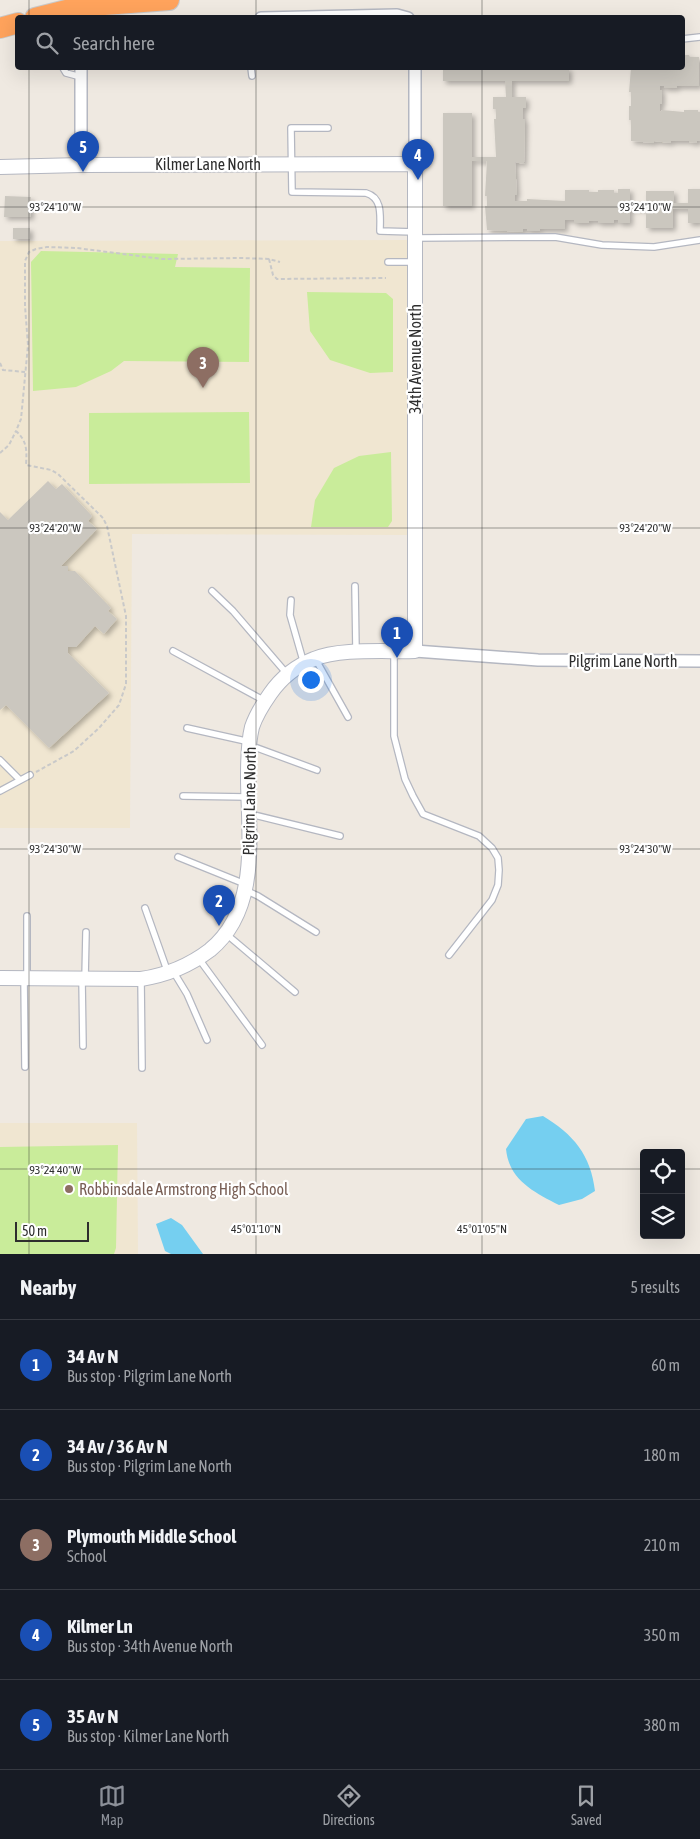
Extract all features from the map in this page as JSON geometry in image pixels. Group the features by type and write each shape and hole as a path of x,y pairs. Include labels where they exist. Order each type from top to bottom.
{"highway":[{"path":"46,15 78,7 169,0"},
{"path":"0,28 15,24"}],"street":[{"name":"34th Avenue North","path":"415,70 415,651"},
{"path":"81,72 81,165"},
{"name":"Kilmer Lane North","path":"0,167 415,164"},
{"name":"Pilgrim Lane North","path":"0,978 141,978 171,972 199,959 216,945 241,907 246,888 249,862 248,797 250,743 256,716 280,681 309,661 335,654 356,652 415,651 538,660 700,661"}],"lane":[{"path":"685,38 700,36"},
{"path":"64,70 66,73 81,72"},
{"path":"252,70 252,76"},
{"path":"328,128 292,128 292,192 366,193 371,195 380,205 380,231 415,235 555,237 602,245 654,247 700,240"},
{"path":"388,262 415,262"},
{"path":"355,586 356,652"},
{"path":"212,591 233,611 288,675"},
{"path":"291,600 290,615 309,661 348,717"},
{"path":"173,651 265,701"},
{"path":"394,651 394,736 405,779 413,796 423,814 479,836 492,848 498,858 498,885 492,900 449,955"},
{"path":"187,728 250,743 317,770"},
{"path":"0,760 20,780"},
{"path":"0,791 30,775"},
{"path":"183,796 248,797"},
{"path":"248,813 340,836"},
{"path":"178,858 246,888 316,932"},
{"path":"145,908 171,972 187,994 207,1040"},
{"path":"25,1068 28,916"},
{"path":"83,1046 86,932"},
{"path":"225,934 295,992"},
{"path":"199,959 262,1045"},
{"path":"141,978 142,1068"}],"path":[{"path":"0,452 9,445 21,419 28,345 25,306 25,261 29,252 36,249 77,248 162,259 242,258 269,259 280,262"},
{"path":"269,259 273,275 277,279 386,278"},
{"path":"0,363 3,370 25,372"},
{"path":"16,431 26,443 26,464 51,470 58,474 103,518 107,526 126,616 126,684 119,705 100,728 74,751 30,775"}],"shaded area":[{"path":"407,240 407,535 132,534 130,828 0,828 0,241"},
{"name":"Robbinsdale Armstrong High School","path":"0,1123 137,1123 138,1254 0,1254"}],"green space":[{"path":"41,251 178,254 175,267 250,268 249,362 124,361 111,371 76,387 33,391 31,262"},
{"path":"307,292 386,293 393,299 393,372 370,373 330,360 310,331"},
{"path":"249,412 250,483 89,484 89,413"},
{"path":"391,452 392,521 388,527 311,527 315,500 334,468 359,456"},
{"name":"Robbinsdale Armstrong High School","path":"118,1145 116,1248 114,1254 0,1254 0,1147"}],"water":[{"path":"543,1116 572,1138 585,1156 593,1178 595,1191 582,1199 559,1205 524,1184 512,1169 506,1149 526,1119"},
{"path":"171,1218 182,1225 203,1254 171,1254 165,1251 156,1224"}],"building":[{"path":"685,55 699,57 699,86 664,88 664,86 660,86 660,90 662,90 662,104 660,104 660,112 662,110 684,112 684,110 698,110 700,112 700,141 697,141 697,143 671,141 671,143 654,141 654,143 631,141 629,106 631,106 631,92 629,92 631,70 685,70"},
{"path":"443,70 569,70 569,81 512,81 512,97 526,97 526,108 523,108 523,119 525,119 524,164 515,162 517,195 515,195 515,201 527,201 527,199 565,201 565,190 598,192 598,190 614,190 614,193 618,193 618,189 630,189 630,204 646,204 646,191 674,191 674,203 688,203 688,189 700,189 700,223 688,223 688,209 673,209 673,228 646,228 646,209 630,209 630,223 618,223 618,220 614,220 614,223 589,221 589,223 574,223 574,220 565,220 565,229 527,231 527,229 523,229 523,232 487,230 485,206 487,206 487,196 485,196 487,161 472,161 472,206 443,206 443,113 472,113 472,157 496,157 494,119 496,119 496,109 493,109 493,97 506,97 505,81 443,81"},
{"path":"5,196 31,197 31,217 4,217"},
{"path":"13,228 30,228 30,239 13,239"},
{"path":"48,481 56,489 62,484 92,516 88,521 97,529 61,566 68,566 68,571 75,571 111,608 108,611 117,619 104,634 95,626 76,647 68,647 68,653 109,693 49,748 6,705 0,710 0,512 8,520"}],"place":[{"name":"35 Av N","path":"83,172"},
{"name":"Kilmer Ln","path":"418,180"},
{"name":"Plymouth Middle School","path":"203,388"},
{"name":"34 Av N","path":"397,658"},
{"name":"34 Av / 36 Av N","path":"219,926"},
{"name":"Robbinsdale Armstrong High School","path":"69,1189"}]}
